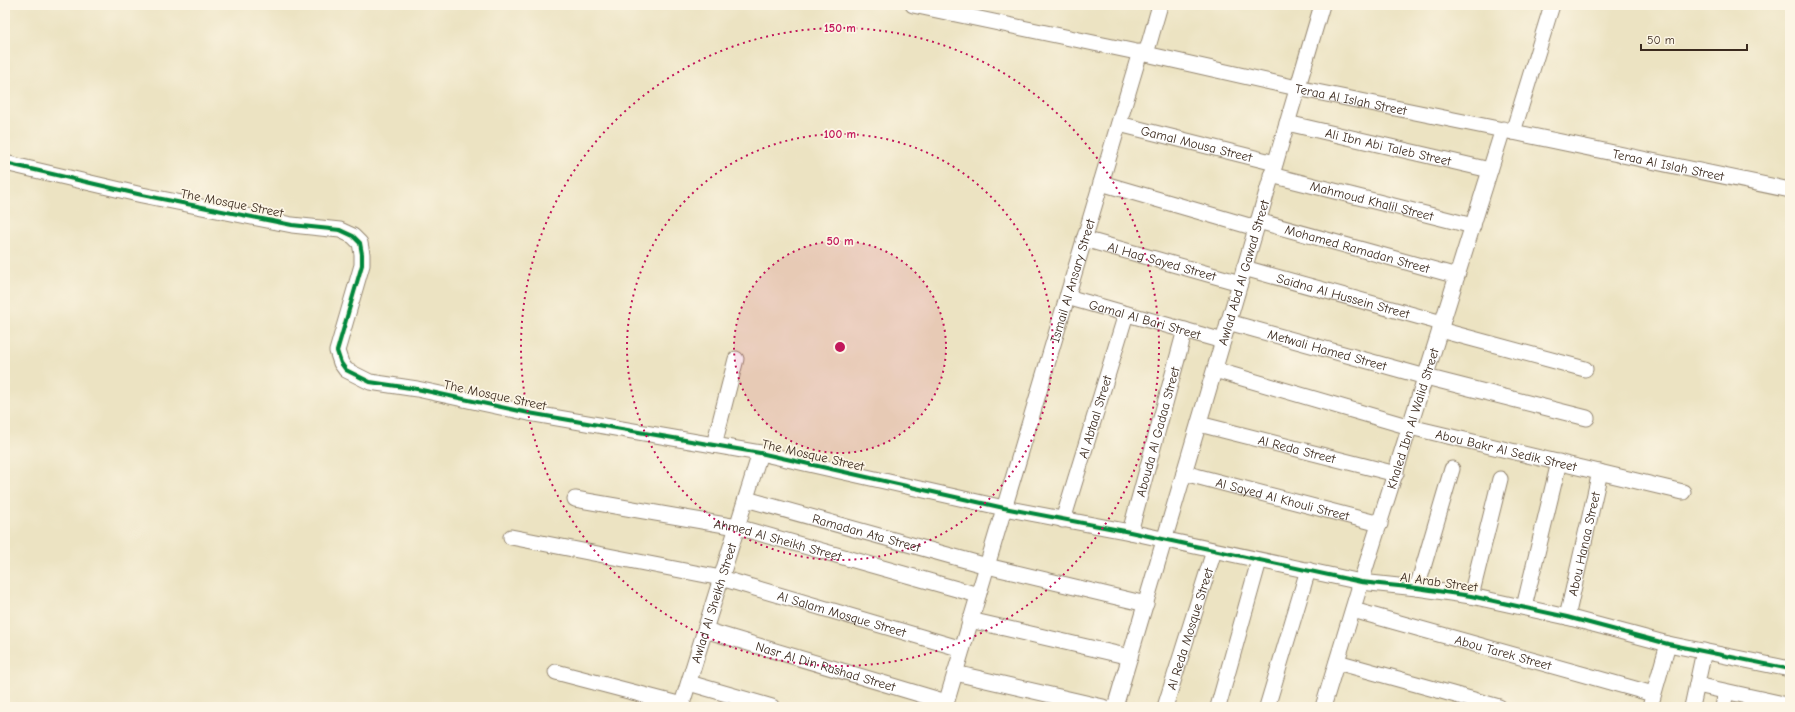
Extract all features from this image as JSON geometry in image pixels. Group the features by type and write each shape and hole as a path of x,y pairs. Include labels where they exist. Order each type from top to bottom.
{"street":[{"name":"Teraa Al Islah Street","path":"913,5 1143,53 1297,88 1508,130 1790,190"},
{"name":"Ismail Al Ansary Street","path":"945,705 1119,124 1160,5"},
{"name":"Awlad Abd Al Gawad Street","path":"1115,707 1322,5"},
{"name":"Khaled Ibn Al Walid Street","path":"1323,707 1490,170 1508,130 1552,5"},
{"name":"Ali Ibn Abi Taleb Street","path":"1287,123 1490,170"},
{"name":"Gamal Mousa Street","path":"1119,124 1273,169"},
{"name":"The Mosque Street","path":"5,163 142,195 292,225 340,230 353,236 360,244 362,265 337,351 341,364 346,370 370,382 417,389 530,413 760,453 1004,508 1130,532"},
{"name":"Mahmoud Khalil Street","path":"1273,169 1473,226"},
{"name":"Mohamed Ramadan Street","path":"1101,183 1257,225 1457,276"},
{"name":"Al Hag Sayed Street","path":"1084,239 1240,283"},
{"name":"Saidna Al Hussein Street","path":"1244,268 1585,369"},
{"name":"Gamal Al Bari Street","path":"1067,297 1223,341"},
{"name":"Al Abtaal Street","path":"1063,520 1126,314"},
{"name":"Metwali Hamed Street","path":"1228,322 1426,377 1587,418"},
{"name":"Abouda Al Gadaa Street","path":"1130,532 1185,330"},
{"path":"714,445 736,359"},
{"name":"Abou Bakr Al Sedik Street","path":"1214,370 1410,427 1683,492"},
{"name":"Al Reda Street","path":"1199,424 1396,474"},
{"name":"Awlad Al Sheikh Street","path":"682,706 760,453"},
{"path":"1524,607 1559,462"},
{"path":"1418,588 1452,469"},
{"name":"Abou Hanaa Street","path":"1567,617 1600,472"},
{"name":"Al Sayed Al Khouli Street","path":"1184,473 1380,524"},
{"path":"1470,596 1500,479"},
{"name":"Ahmed Al Sheikh Street","path":"575,498 737,527 978,595"},
{"name":"Ramadan Ata Street","path":"746,498 987,566 1146,604"},
{"name":"Al Arab Street","path":"1130,532 1361,582 1418,588 1470,596 1524,607 1668,644 1790,669"},
{"name":"Al Salam Mosque Street","path":"511,537 721,578 962,649"},
{"name":"Al Reda Mosque Street","path":"1165,707 1214,551"},
{"path":"1218,707 1259,561"},
{"path":"1267,707 1308,570"},
{"name":"Abou Tarek Street","path":"1353,610 1652,701"},
{"path":"970,620 1130,657"},
{"name":"Nasr Al Din Rashad Street","path":"705,630 945,705"},
{"path":"1652,701 1668,644"},
{"path":"1692,707 1704,651"},
{"path":"1337,662 1499,707"},
{"path":"556,672 682,706"},
{"path":"955,673 1104,707"},
{"path":"689,683 772,707"},
{"path":"1697,685 1726,692 1753,702 1779,703 1782,707"},
{"path":"1723,707 1726,692"}],"cycle path":[{"path":"5,163 142,195 292,225 340,230 353,236 360,243 362,265 337,351 341,363 346,370 370,382 417,389 529,413 760,453 1004,508 1130,532 1361,582 1471,596 1567,617 1668,644 1790,669"}]}
